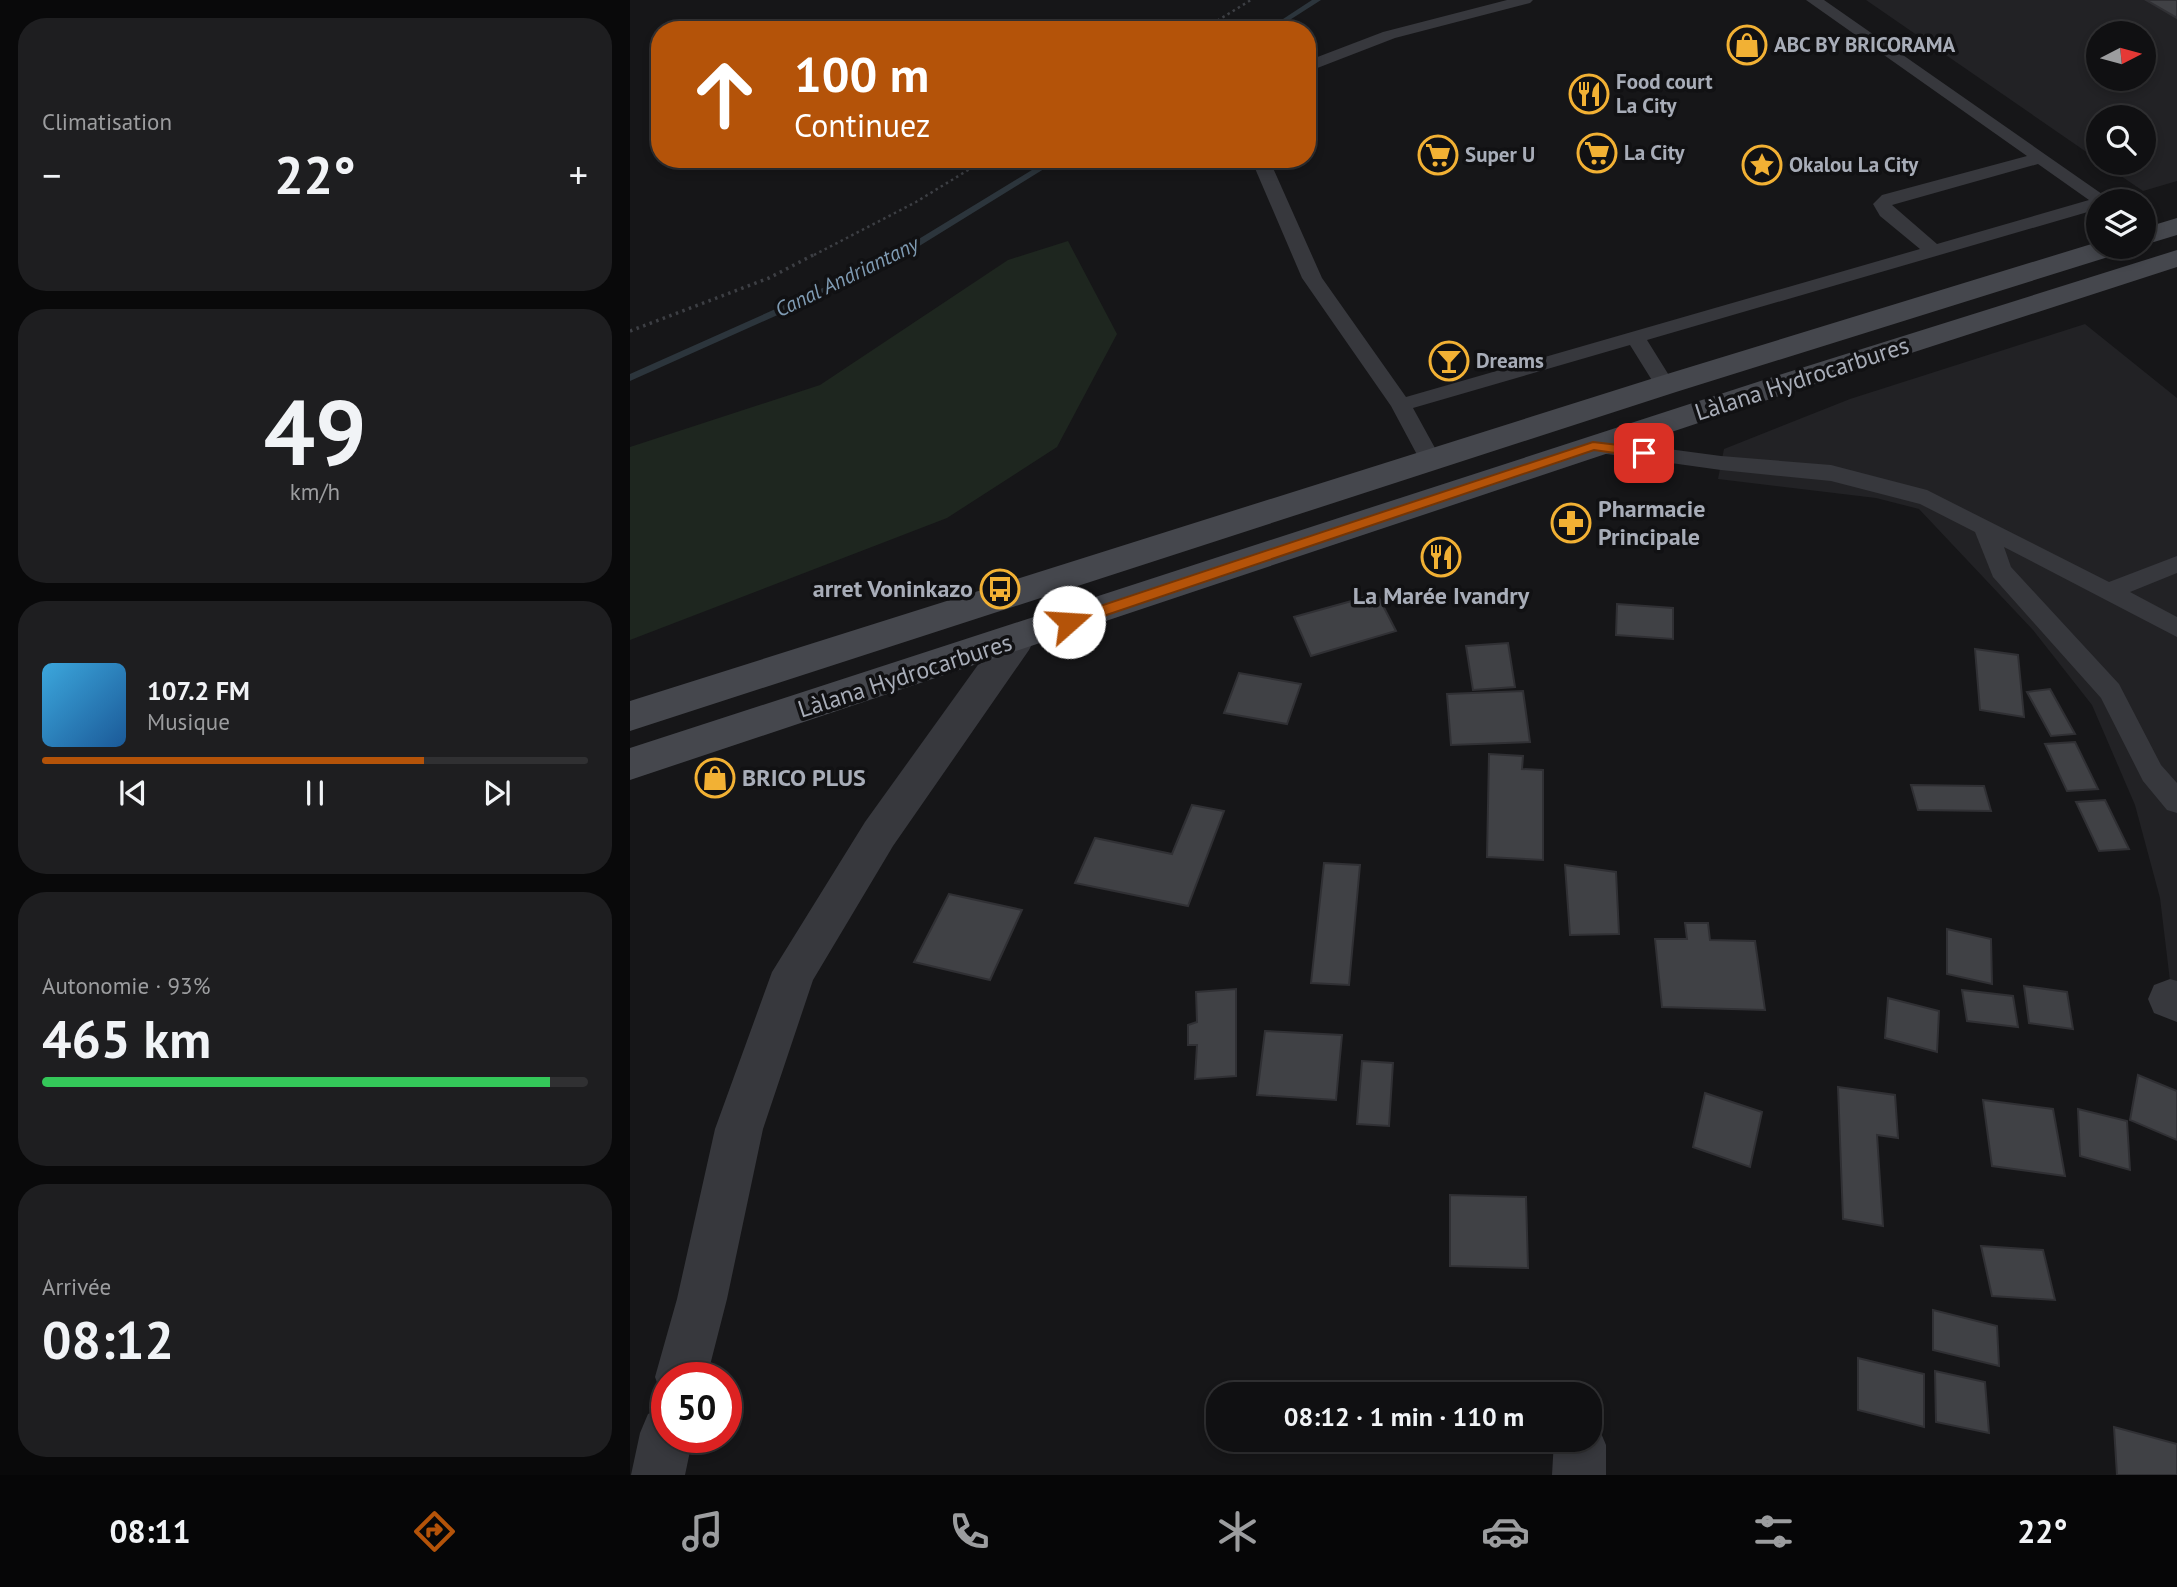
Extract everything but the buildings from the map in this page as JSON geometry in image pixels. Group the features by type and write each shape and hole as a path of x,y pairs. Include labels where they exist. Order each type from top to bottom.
{"main road":[{"path":"2156,231 2177,226"},
{"name":"Làlana Hydrocarbures","path":"630,716 1430,459 2086,255"},
{"name":"Làlana Hydrocarbures","path":"630,764 1017,640 1593,446 2177,258"}],"street":[{"path":"685,1362 702,1299 739,1129 794,972 879,834 1017,640"},
{"path":"658,1475 663,1453"}],"lane":[{"path":"1316,64 1389,35 1524,0"},
{"path":"1814,0 2086,192"},
{"path":"1934,251 1886,212 1882,204 1888,198 2039,158"},
{"path":"1264,168 1312,278 1401,405 1430,459"},
{"path":"1401,405 2086,206"},
{"path":"1635,338 1665,385"},
{"path":"1593,446 1721,463 1831,473 1927,498 2177,628"},
{"path":"1985,527 2001,571 2110,691 2152,773 2177,802"},
{"path":"2109,591 2177,564"}],"path":[{"path":"1217,21 1251,0"},
{"path":"630,331 769,278 916,202 971,168"}],"shaded area":[{"path":"1866,0 2177,0 2177,181 2140,189 2120,175 2156,175 2156,105 2086,105 2086,152"},
{"path":"1068,241 1117,334 1057,447 947,518 630,640 630,447 820,385 1008,260"},
{"path":"2085,324 2177,398 2177,984 2170,981 2160,898 2135,805 2092,705 2033,630 1919,509 1876,498 1718,479 1724,449 1850,399"}],"waterway":[{"name":"Canal Andriantany","path":"1283,21 1317,0"},
{"name":"Canal Andriantany","path":"630,378 884,264 1041,168"}],"place":[{"name":"ABC BY BRICORAMA","path":"1747,45"},
{"name":"Food court La City","path":"1589,94"},
{"name":"La City","path":"1597,153"},
{"name":"Super U","path":"1438,155"},
{"name":"Okalou La City","path":"1762,165"},
{"name":"Dreams","path":"1449,361"},
{"name":"Pharmacie Principale","path":"1571,523"},
{"name":"La Marée Ivandry","path":"1441,557"},
{"name":"arret Voninkazo","path":"1000,589"},
{"name":"BRICO PLUS","path":"715,778"}],"route":[{"path":"1069,622 1593,446 1644,453"}]}
